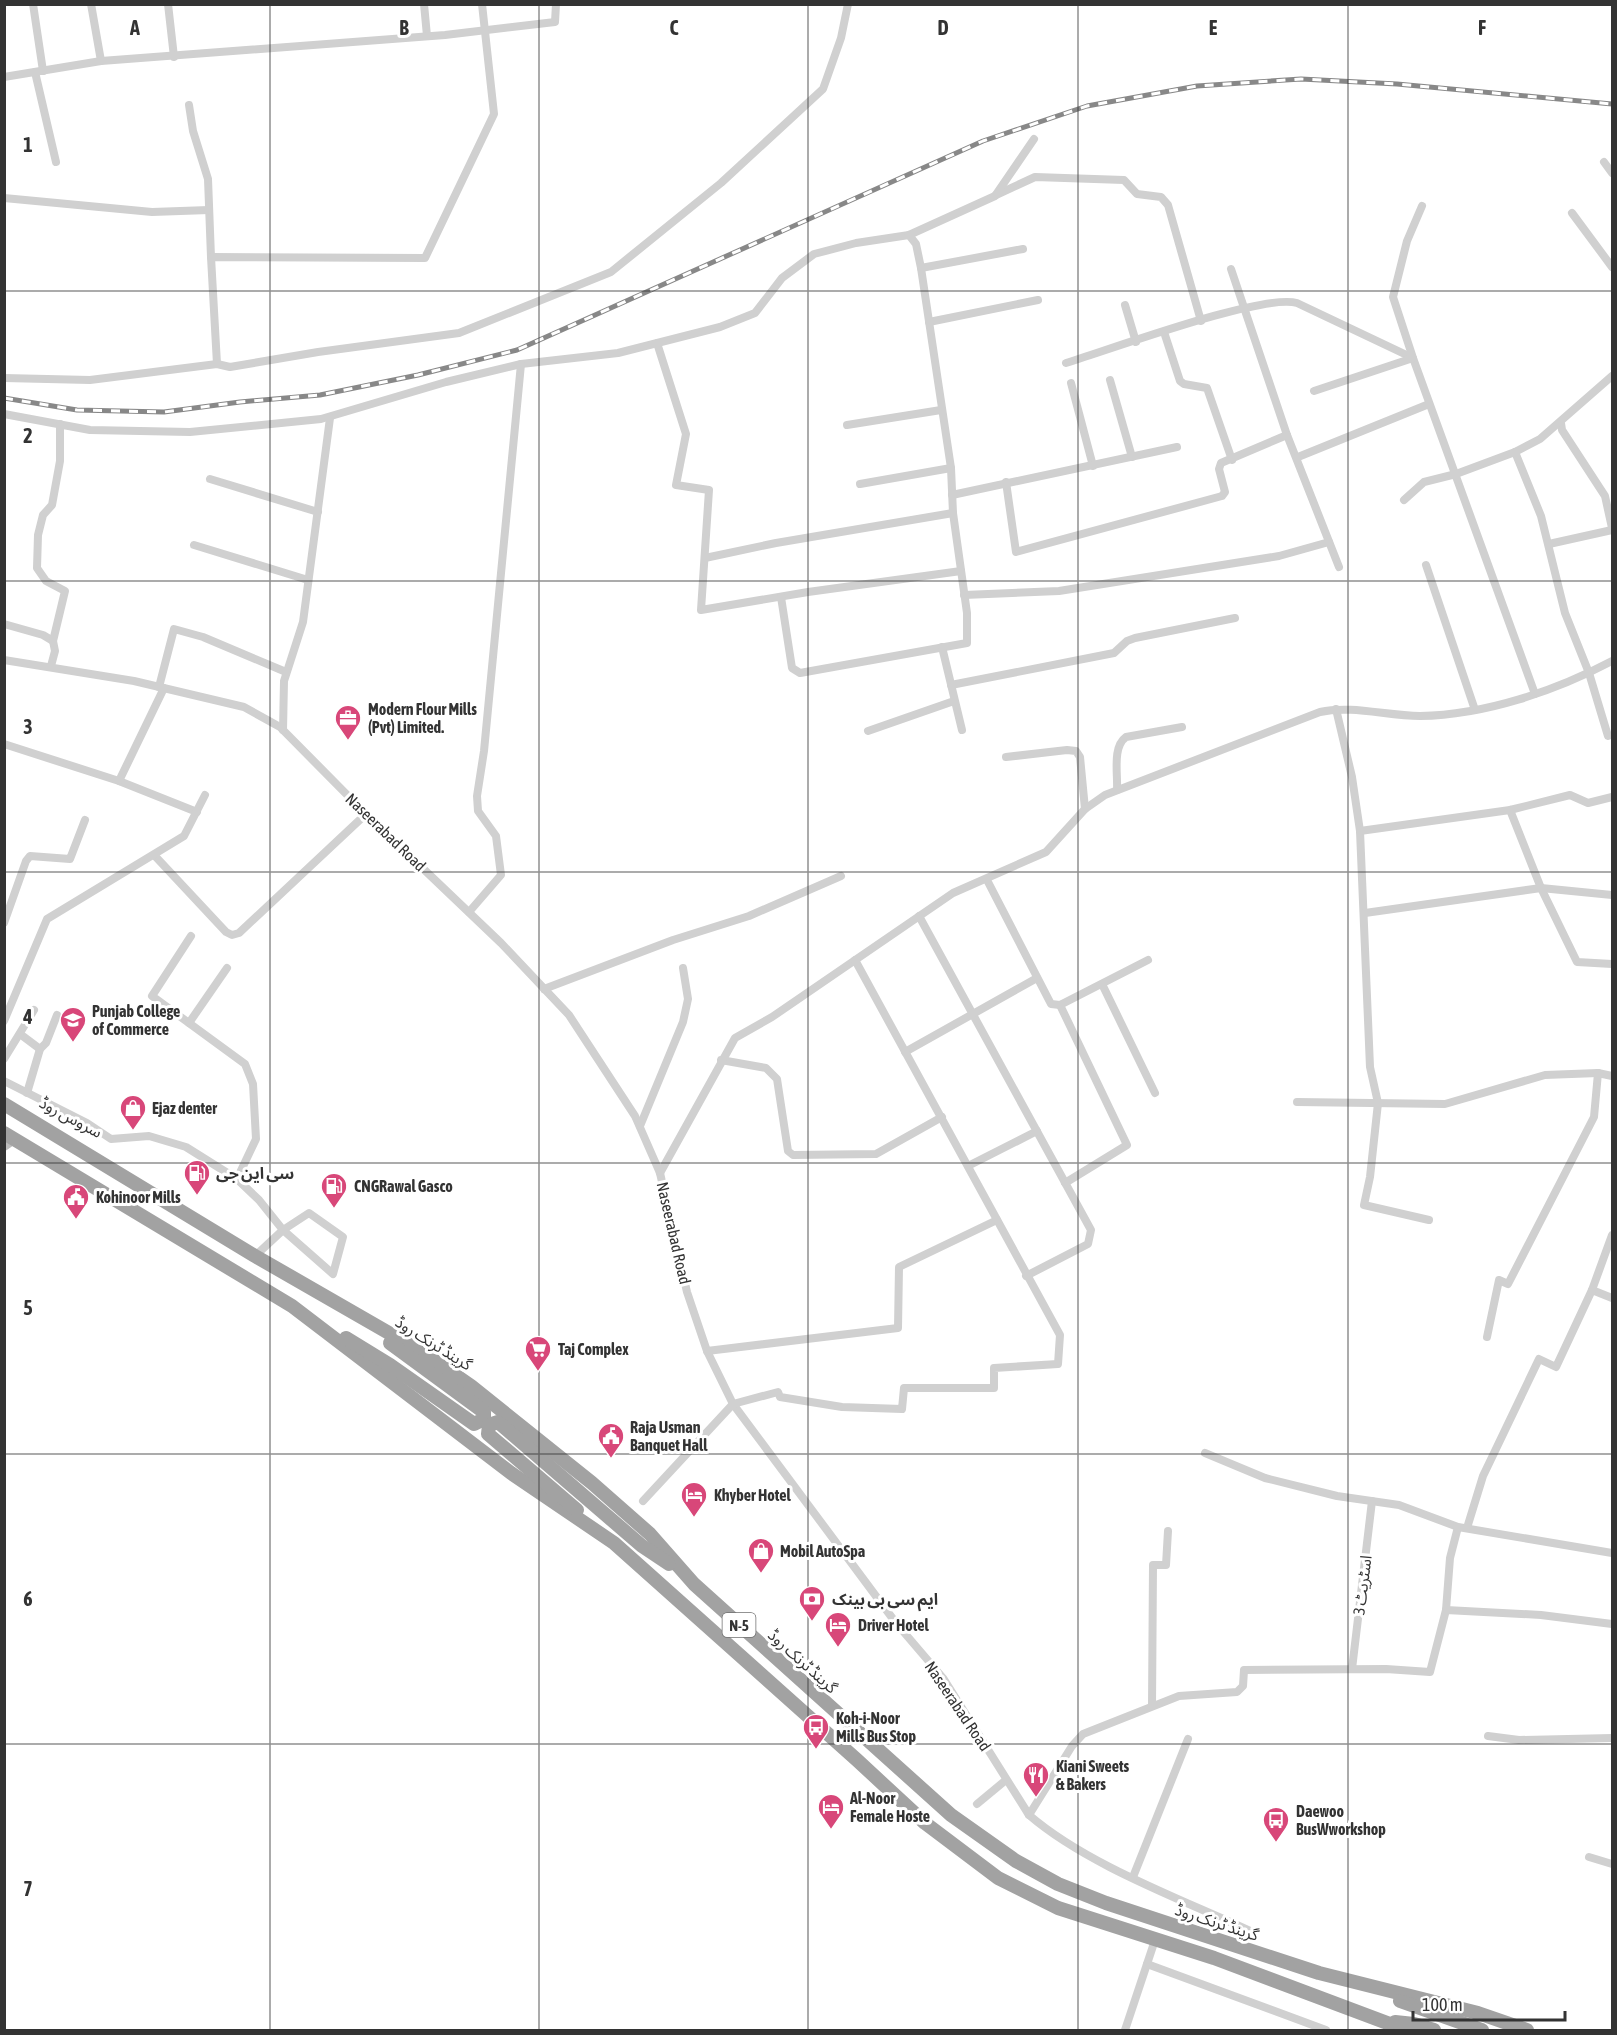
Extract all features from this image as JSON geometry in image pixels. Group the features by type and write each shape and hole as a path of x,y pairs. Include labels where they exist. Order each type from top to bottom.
{"highway":[{"name":"گرینڈ ٹرنک روڈ","path":"4,1104 255,1256 422,1352 471,1386 592,1483 650,1534 680,1571 951,1815 1016,1862 1058,1884 1106,1903 1319,1973 1478,2013 1527,2031"},
{"name":"N-5","path":"8,1139 292,1306 511,1473 614,1544 951,1845 998,1878 1058,1908 1214,1958 1406,2031"},
{"path":"292,1306 390,1365 474,1424 483,1420 485,1413 477,1406 327,1298"},
{"path":"614,1544 488,1434 489,1425 498,1422 642,1546 680,1571"},
{"path":"1319,1973 1482,2031"},
{"path":"1385,2022 1414,2024 1434,2031"}],"street":[{"path":"33,4 39,71 56,162"},
{"path":"91,4 101,60"},
{"path":"168,4 174,57"},
{"path":"424,4 427,36"},
{"path":"211,256 425,258 494,114 482,4"},
{"path":"4,77 101,60 174,57 427,36 555,22 556,4"},
{"path":"4,378 90,380 217,363 230,367 318,352 459,333 611,272 721,183 823,89 841,38 848,4"},
{"path":"189,105 193,131 208,179 217,363"},
{"path":"994,196 1034,139"},
{"path":"1604,162 1612,173"},
{"path":"4,414 90,430 190,432 330,418 446,382 520,364 618,353 720,327 755,313 782,278 814,255 856,243 909,236 1035,177 1124,180 1137,194 1161,197 1168,205 1201,321"},
{"path":"4,198 152,212 209,210"},
{"path":"1422,206 1407,241 1393,297 1429,404 1535,694"},
{"path":"1572,213 1612,267"},
{"path":"780,597 792,668 800,673 967,643 964,596 953,513 951,468 921,268 916,244 909,236"},
{"path":"921,268 1023,249"},
{"path":"1231,269 1287,435 1298,457 1339,567"},
{"path":"929,322 1038,300"},
{"path":"1066,363 1201,321 1246,309 1290,301 1413,358"},
{"path":"1125,305 1136,342"},
{"path":"1164,332 1180,381 1184,384 1207,388 1232,460"},
{"path":"657,343 686,434 676,485 709,490 701,610 961,572"},
{"path":"1314,391 1413,358"},
{"path":"469,912 501,875 496,836 478,811 477,796 484,751 520,364"},
{"path":"1404,500 1424,482 1456,474 1515,452 1540,439 1612,376"},
{"path":"1110,380 1131,457"},
{"path":"1071,383 1093,466"},
{"path":"1298,457 1429,404"},
{"path":"847,425 941,410"},
{"path":"283,730 284,681 303,622 330,418"},
{"path":"1549,544 1612,529 1605,496 1561,423"},
{"path":"51,666 55,651 53,641 65,591 46,581 37,568 38,535 43,515 52,505 60,461 60,424"},
{"path":"1006,482 1016,552 1186,508 1222,496 1225,492 1219,469 1221,463 1287,435"},
{"path":"952,495 1177,447"},
{"path":"1515,452 1541,516 1565,613 1589,673 1608,736"},
{"path":"860,484 951,468"},
{"path":"210,479 318,512"},
{"path":"705,558 776,543 953,513"},
{"path":"964,596 1059,591 1280,556 1329,542"},
{"path":"194,545 308,580"},
{"path":"1426,565 1474,710"},
{"path":"951,686 1114,653 1127,641 1135,638 1235,618"},
{"path":"4,624 43,635 53,641"},
{"path":"119,781 162,688 174,630 203,637 286,672"},
{"path":"942,648 962,730"},
{"name":"Naseerabad Road","path":"4,660 51,666 244,707 283,730 366,814 469,912 569,1015 640,1126 660,1173 687,1292 707,1351 733,1404 896,1623 943,1678 1029,1815 1046,1829 1133,1877 1250,1931"},
{"path":"660,1173 735,1038 772,1017 953,893 987,880 1046,852 1085,809 1106,795 1320,712 1336,709 1375,714 1422,716 1474,710 1535,694 1589,673 1612,661"},
{"path":"868,731 954,701"},
{"path":"1336,709 1352,777 1360,831 1370,1067 1378,1103 1370,1177 1364,1205 1429,1220"},
{"path":"1118,790 1118,748 1121,741 1126,737 1182,727"},
{"path":"4,744 119,781 197,812"},
{"path":"1006,757 1076,751 1080,757 1085,809"},
{"path":"4,1022 47,919 155,856 184,836 205,795"},
{"path":"1360,831 1510,810 1570,795 1587,803 1612,797"},
{"path":"1510,810 1541,888 1577,962 1612,964"},
{"path":"155,856 226,932 232,935 239,933 366,814"},
{"path":"4,923 26,861 30,856 37,855 70,860 85,820"},
{"path":"544,989 673,940 749,916 841,876"},
{"path":"987,880 1052,1004 1060,1005 1148,960"},
{"path":"1365,913 1541,888 1612,895"},
{"path":"919,916 1091,1230 1088,1244 1026,1276"},
{"path":"191,936 152,996 245,1064 253,1084 256,1138 237,1179"},
{"path":"643,1501 733,1404 778,1392 780,1397 842,1407 902,1409 904,1388 994,1388 994,1368 1058,1365 1060,1335 855,960"},
{"path":"189,1023 227,968"},
{"path":"640,1126 683,1022 688,999 683,968"},
{"path":"905,1052 1037,978"},
{"path":"1102,984 1155,1093"},
{"path":"1060,1005 1127,1145 1065,1183"},
{"path":"4,1059 34,1010"},
{"path":"27,1093 40,1049 46,1043 57,1015"},
{"path":"20,1034 40,1049"},
{"path":"721,1060 766,1068 777,1079 788,1151 793,1155 876,1154 942,1117"},
{"path":"1487,1337 1499,1280 1508,1284 1594,1116 1598,1073"},
{"path":"1297,1102 1445,1104 1545,1076 1598,1073 1612,1076"},
{"name":"سروس روڈ","path":"4,1081 87,1123 111,1139 149,1136 186,1147 237,1179 260,1200 283,1230 333,1274 343,1237 309,1213 283,1230"},
{"path":"968,1166 1036,1131"},
{"path":"707,1351 898,1328 899,1267 997,1221"},
{"path":"255,1256 283,1230"},
{"path":"1467,1528 1483,1476 1539,1359 1556,1367 1592,1290 1612,1235"},
{"path":"1592,1290 1612,1298"},
{"path":"1205,1453 1265,1478 1337,1496 1399,1505 1458,1527 1612,1553"},
{"name":"اسٹریٹ 3","path":"1352,1670 1372,1502"},
{"path":"1029,1815 1072,1746 1083,1734 1179,1696 1237,1692 1243,1686 1244,1670 1430,1672 1446,1610 1450,1558 1458,1527"},
{"path":"1152,1706 1153,1565 1166,1565 1168,1531"},
{"path":"1446,1610 1541,1616 1612,1624"},
{"path":"1488,1736 1519,1740 1612,1738"},
{"path":"1133,1877 1188,1739"},
{"path":"977,1804 1006,1780"},
{"path":"1589,1857 1612,1864"},
{"path":"1125,2031 1155,1940"},
{"path":"1147,1964 1326,2031"}],"railway":[{"path":"4,398 77,410 164,412 320,395 418,375 517,350 983,141 1087,106 1197,86 1301,79 1397,84 1612,104"}],"place":[{"name":"Modern Flour Mills (Pvt) Limited.","path":"348,741"},
{"name":"Punjab College of Commerce","path":"73,1043"},
{"name":"Ejaz denter","path":"133,1131"},
{"name":"سی این جی","path":"197,1196"},
{"name":"CNGRawal Gasco","path":"334,1209"},
{"name":"Kohinoor Mills","path":"76,1220"},
{"name":"Taj Complex","path":"538,1372"},
{"name":"Raja Usman Banquet Hall","path":"611,1459"},
{"name":"Khyber Hotel","path":"694,1518"},
{"name":"Mobil AutoSpa","path":"761,1574"},
{"name":"ایم سی بی بینک","path":"812,1622"},
{"name":"Driver Hotel","path":"838,1648"},
{"name":"Koh-i-Noor Mills Bus Stop","path":"816,1750"},
{"name":"Kiani Sweets & Bakers","path":"1036,1798"},
{"name":"Al-Noor Female Hoste","path":"831,1830"},
{"name":"Daewoo BusWworkshop","path":"1276,1843"}]}
